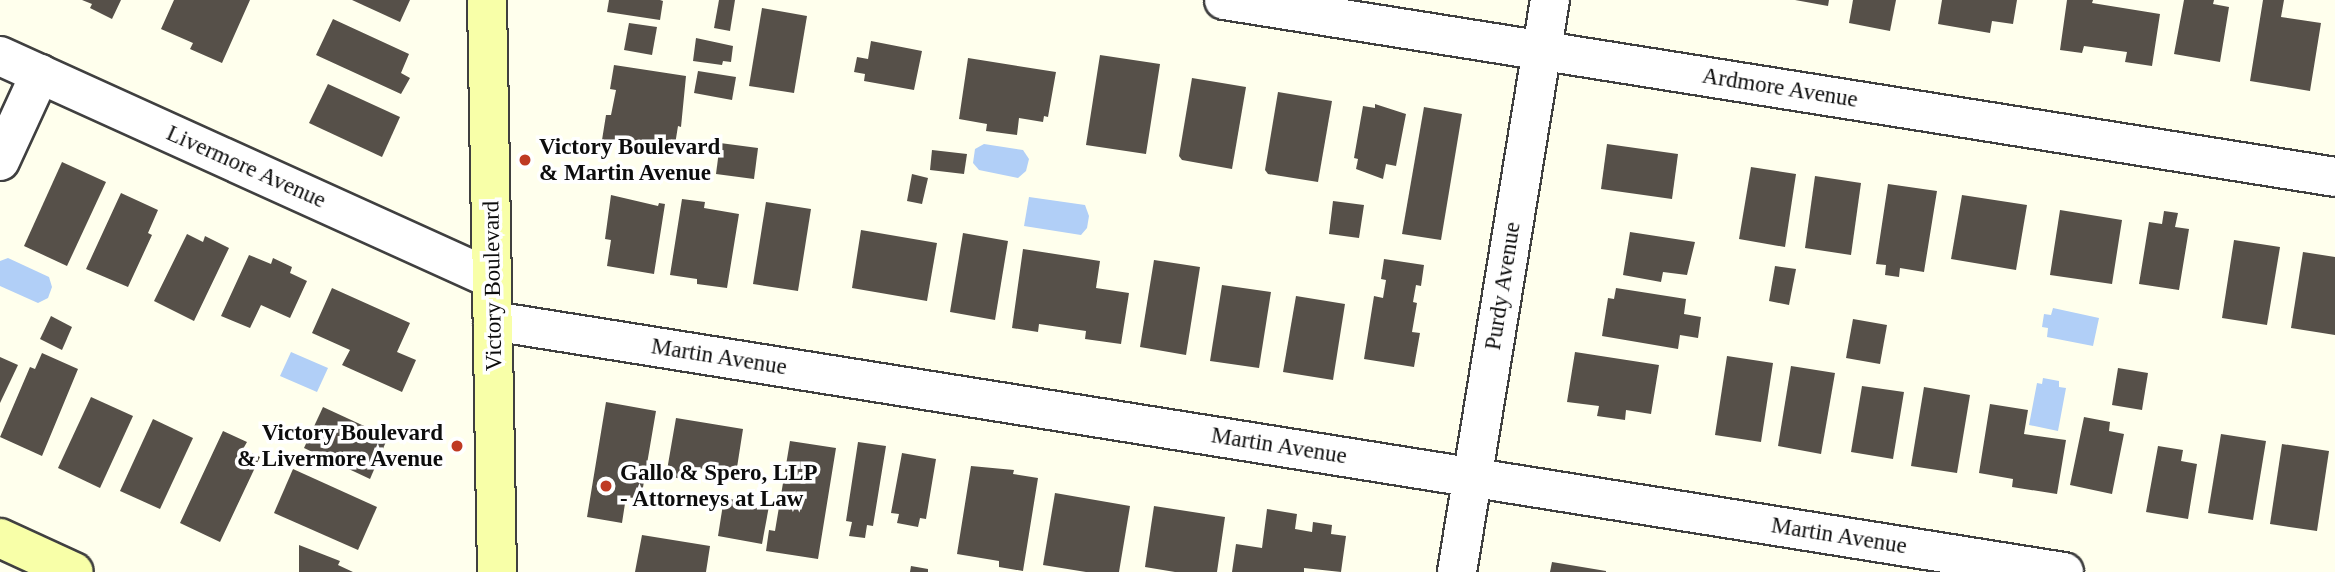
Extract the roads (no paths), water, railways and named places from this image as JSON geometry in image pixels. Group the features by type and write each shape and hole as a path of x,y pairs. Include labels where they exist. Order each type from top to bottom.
{"main road":[{"name":"Victory Boulevard","path":"487,0 497,572"},
{"path":"0,538 74,572"}],"street":[{"name":"Ardmore Avenue","path":"1224,0 2335,177"},
{"name":"Purdy Avenue","path":"1457,572 1550,0"},
{"name":"Livermore Avenue","path":"0,56 492,279"},
{"path":"0,161 40,74"},
{"name":"Martin Avenue","path":"493,321 2064,572"}],"water":[{"path":"984,144 1023,150 1029,159 1026,171 1018,178 979,170 973,163 975,149"},
{"path":"1029,197 1085,205 1089,216 1087,228 1081,235 1024,226"},
{"path":"8,258 49,277 52,287 48,298 38,303 0,286 0,261"},
{"path":"2053,308 2099,318 2093,346 2047,337 2048,328 2042,327 2044,314 2051,315"},
{"path":"291,352 328,368 317,392 280,376"},
{"path":"2043,378 2059,381 2059,387 2066,388 2058,431 2029,425 2037,383 2042,384"}],"place":[{"name":"Victory Boulevard & Martin Avenue","path":"525,160"},
{"name":"Victory Boulevard & Livermore Avenue","path":"457,446"},
{"name":"Gallo & Spero, LLP - Attorneys at Law","path":"606,486"}]}
